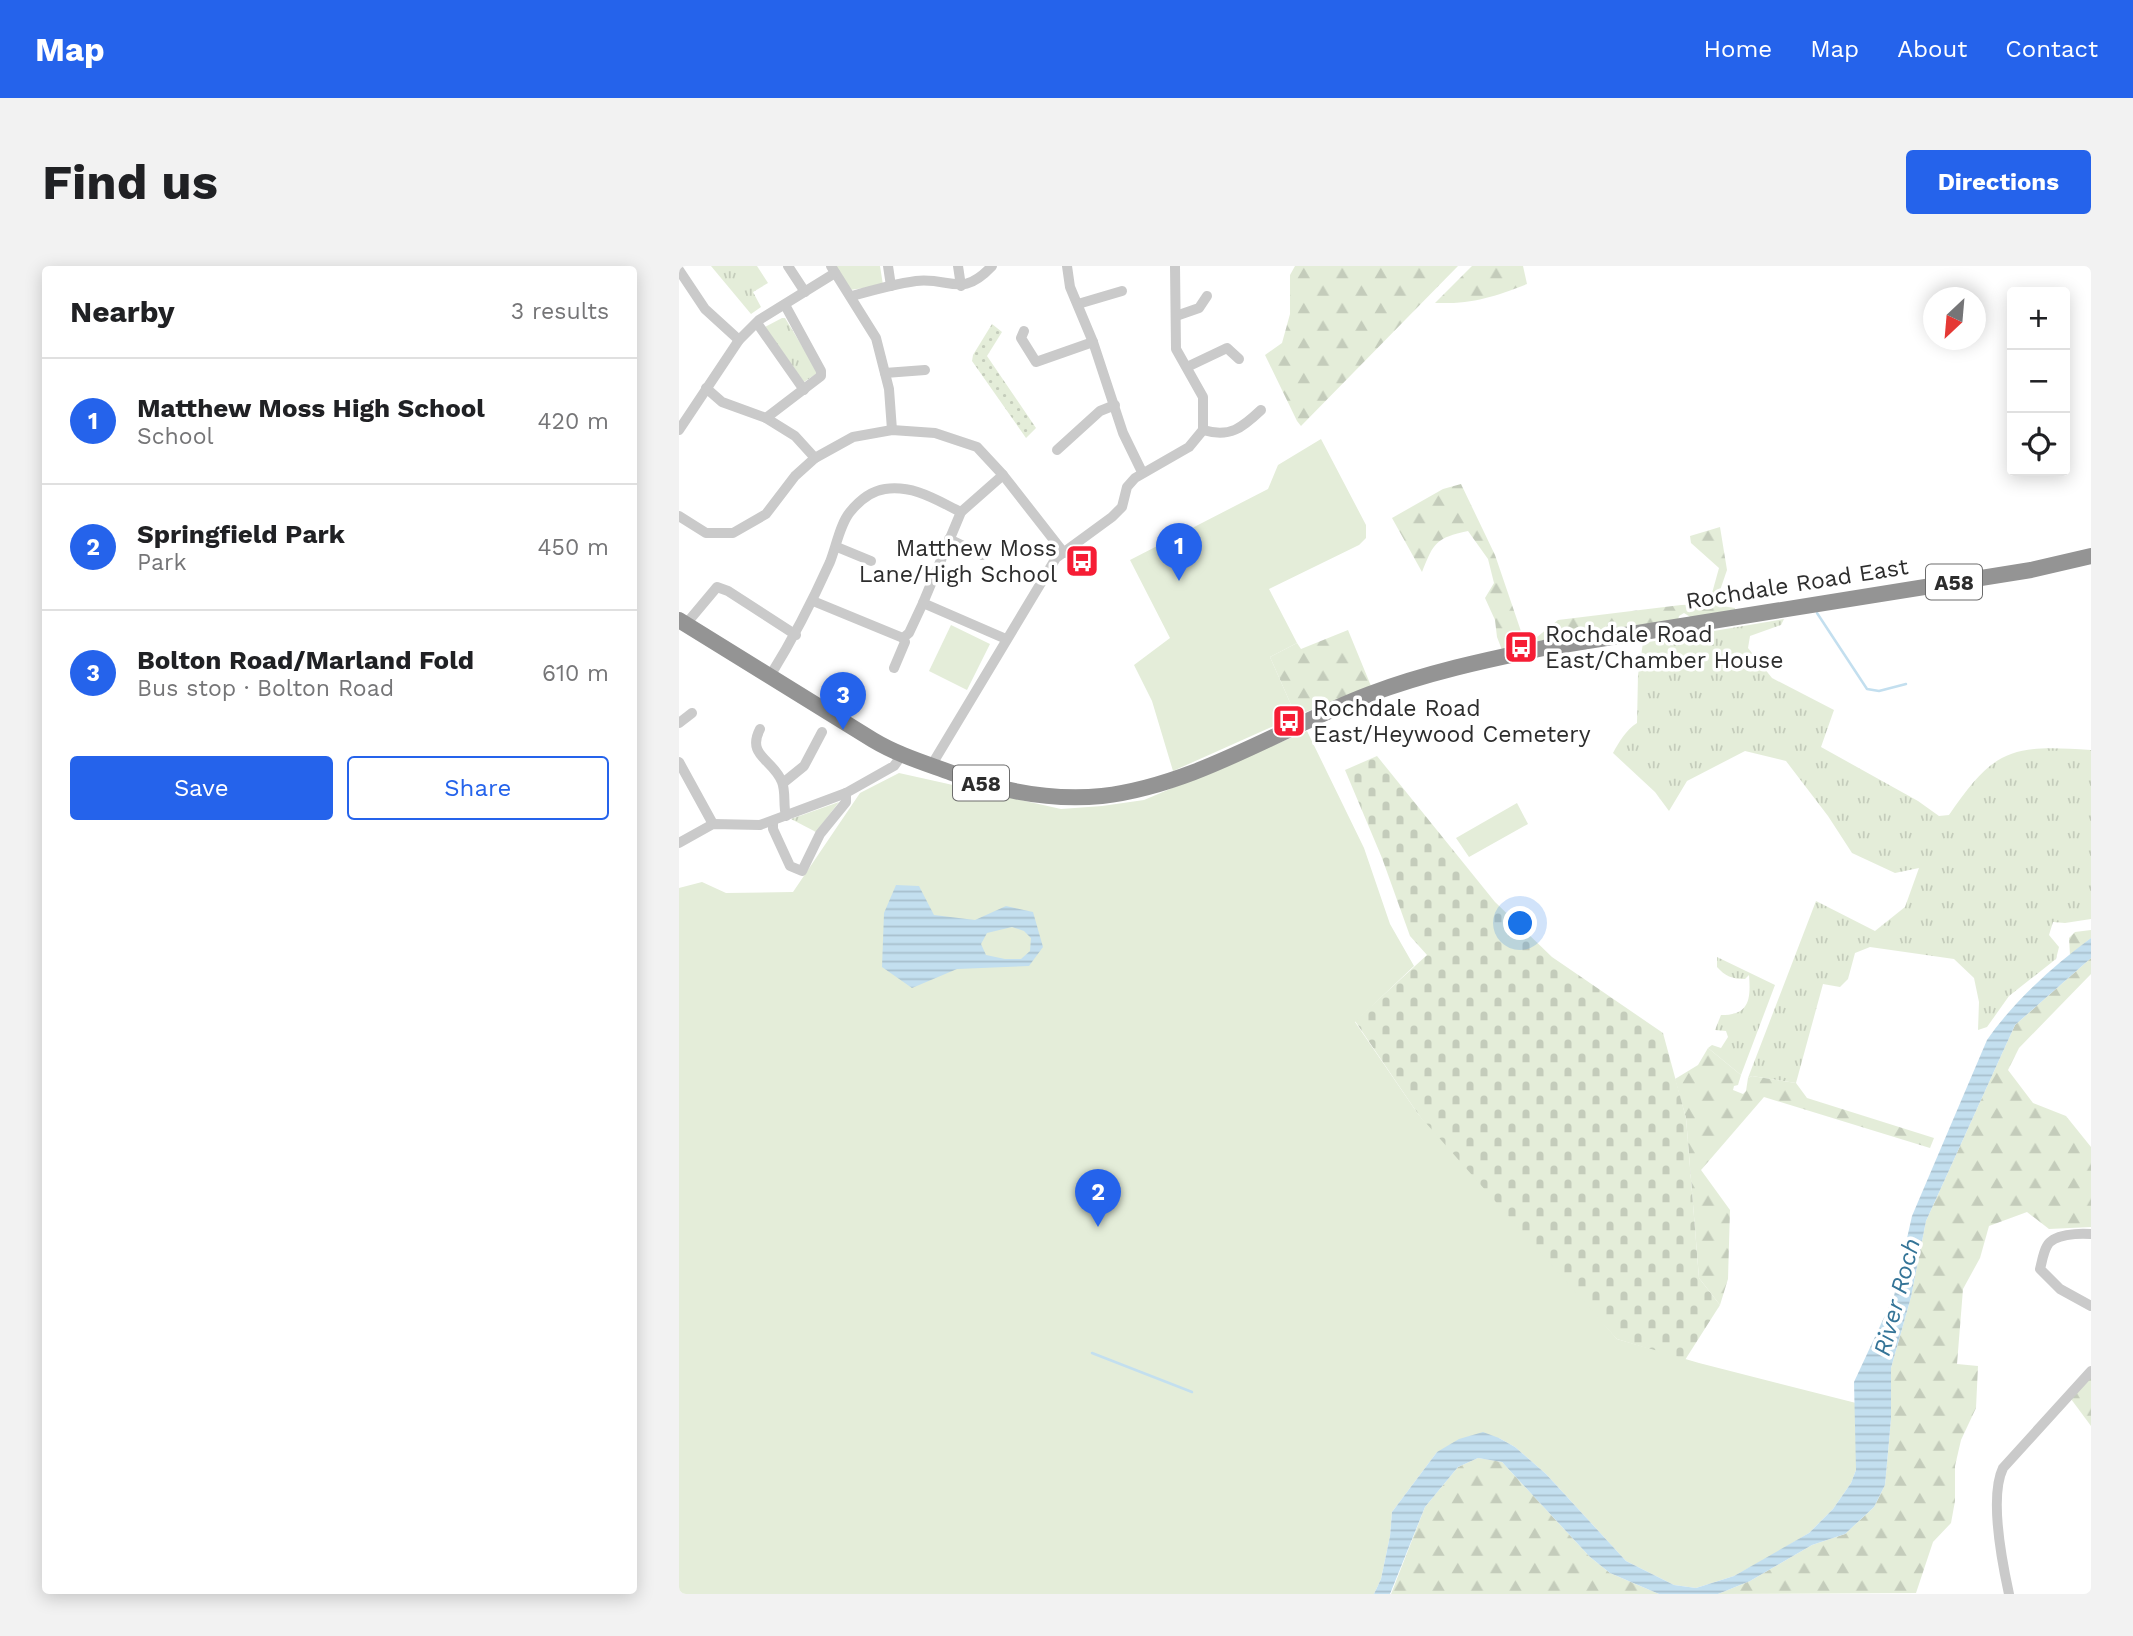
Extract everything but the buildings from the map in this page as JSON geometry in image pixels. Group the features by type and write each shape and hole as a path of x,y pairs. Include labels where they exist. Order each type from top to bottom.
{"highway":[{"name":"Rochdale Road East","path":"931,766 990,786 1036,795 1064,797 1112,794 1172,779 1399,684 1472,663 1533,650 2031,570 2091,556"},
{"name":"A58","path":"682,622 881,745 931,766"}],"street":[{"path":"788,266 804,292"},
{"path":"888,266 891,286"},
{"path":"958,266 961,286"},
{"path":"852,296 920,281 961,286 973,282 992,266"},
{"path":"1067,266 1070,288 1093,342 1123,433 1142,472"},
{"path":"931,766 1056,558 1122,507 1127,488 1142,472 1189,447 1203,430 1203,397 1176,349 1175,266"},
{"path":"679,430 739,340 757,323 833,269 876,338 889,389 892,430"},
{"path":"679,270 705,309 739,340"},
{"path":"1078,304 1122,290"},
{"path":"1176,316 1199,308 1207,296"},
{"path":"766,418 818,379 821,371 785,305"},
{"path":"757,323 804,390"},
{"path":"1024,331 1021,338 1036,362 1093,342"},
{"path":"1187,366 1227,348 1239,359"},
{"path":"885,373 925,370"},
{"path":"706,388 722,402 766,418 795,436 815,458"},
{"path":"1057,450 1100,411 1115,405"},
{"path":"1203,430 1228,433 1249,421 1261,410"},
{"path":"679,516 706,533 733,533 766,514 795,476 815,458 853,437 892,430 935,433 977,447 1003,475 1064,553"},
{"path":"894,668 905,642 904,638 923,603 961,512 1003,475"},
{"path":"770,676 796,635 813,601 837,547 848,514 864,497 883,489 913,489 961,512"},
{"path":"949,539 982,555"},
{"path":"837,547 871,561"},
{"path":"682,622 717,587 728,591 796,635"},
{"path":"813,601 904,638"},
{"path":"923,603 1006,639"},
{"path":"679,723 692,713"},
{"path":"783,783 804,766 822,732"},
{"path":"756,733 755,747 759,755 772,765 783,783 786,816"},
{"path":"679,844 713,824 760,825 846,793 894,766 902,755"},
{"path":"679,762 713,824"},
{"path":"773,821 773,829 789,866 801,871 820,834 846,802 846,793"},
{"path":"2091,1234 2078,1233 2051,1240 2047,1244 2040,1269 2060,1289 2091,1306"},
{"path":"2009,1594 2001,1558 1997,1481 2003,1468 2091,1371"}],"green space":[{"path":"711,266 757,266 768,283 753,292 761,307 751,314"},
{"path":"835,266 880,266 883,285 850,290"},
{"path":"1295,266 1458,266 1301,426 1265,355 1282,343 1290,314 1290,275"},
{"path":"1472,266 1523,266 1527,284 1483,299 1435,303"},
{"path":"785,318 816,369 816,374 804,382 765,327"},
{"path":"992,324 1002,332 987,356 1036,428 1026,438 972,361"},
{"path":"1321,439 1366,525 1366,538 1359,545 1269,589 1297,643 1270,657 1296,716 1173,771 1152,701 1134,665 1170,638 1130,560 1268,489 1278,465"},
{"path":"1461,484 1495,555 1526,646 1502,650 1495,620 1485,598 1494,583 1488,559 1468,531 1449,536 1437,543 1422,572 1392,518 1443,489"},
{"path":"1720,527 1727,570 1715,605 1735,608 1735,611 1692,618 1684,613 1678,620 1526,646 1558,620 1709,604 1719,568 1691,543 1690,536"},
{"path":"1784,619 1781,625 1750,636 1748,648 1772,678 1834,710 1821,747 1918,801 1939,816 1949,815 1980,775 2008,755 2042,748 2091,750 2091,919 2053,922 2049,935 2059,947 2056,959 2009,996 1987,1027 1978,1030 1979,1002 1974,978 1954,959 1870,947 1855,953 1848,979 1840,987 1823,984 1796,1083 1752,1076 1748,1078 1816,901 1875,931 1905,907 1919,868 1895,873 1852,853 1786,761 1745,751 1687,781 1669,811 1655,792 1613,753 1626,733 1637,723 1638,675 1643,643"},
{"path":"951,625 990,644 967,690 929,671"},
{"path":"1348,630 1371,686 1296,716 1270,657 1297,643 1301,649"},
{"path":"1307,731 1364,848 1390,924 1414,966 1355,1022 1418,1114 1617,1339 1856,1403 1856,1470 1851,1483 1833,1509 1809,1533 1734,1576 1696,1588 1674,1585 1626,1561 1546,1474 1515,1447 1499,1438 1437,1452 1392,1512 1381,1579 1374,1594 679,1594 679,888 702,882 726,893 793,892 860,793 899,773 1061,809 1102,806 1144,800"},
{"path":"1377,756 1495,902 1552,957 1663,1033 1686,1118 1699,1278 1720,1305 1685,1360 1617,1339 1485,1198 1418,1114 1355,1021 1427,955 1410,936 1382,858 1345,770"},
{"path":"839,802 816,832 791,819"},
{"path":"1517,803 1528,824 1469,857 1456,838"},
{"path":"2091,930 2091,938 2070,955 2069,938 2075,932"},
{"path":"1717,957 1775,985 1741,1075 1708,1048 1712,1045 1721,1048 1728,1037 1726,1031 1715,1030 1721,1015 1743,1009 1748,999 1749,975 1745,979 1726,975 1717,967"},
{"path":"2091,958 2091,974 2019,1048 2008,1070 2033,1103 2066,1116 2091,1147 2091,1227 2049,1229 2027,1212 1989,1226 1980,1258 1963,1289 1957,1364 1978,1366 1976,1408 1961,1440 1955,1466 1955,1501 1951,1523 1933,1542 1916,1593 1718,1594 1750,1581 1812,1545 1845,1534 1874,1507 1885,1485 1891,1419 1891,1368 1911,1297 1926,1221 2015,1025"},
{"path":"1708,1048 1741,1075 1733,1090 1743,1094 1748,1078 1752,1076 1796,1083 1807,1098 1934,1138 1930,1148 1764,1097 1701,1170 1730,1210 1728,1279 1720,1305 1699,1278 1686,1118 1675,1079 1698,1065"},
{"path":"2091,1377 2091,1426 2071,1399"},
{"path":"1478,1458 1502,1462 1590,1557 1610,1573 1659,1594 1391,1594 1425,1507 1458,1467"}],"water":[{"path":"896,885 919,886 934,915 975,920 1006,906 1033,912 1043,947 1029,966 957,969 912,988 882,967 884,913","holes":["1012,927 1024,931 1031,938 1030,951 1021,959 986,955 981,944 987,933"]},
{"name":"River Roch","path":"2091,938 2091,958 2015,1025 1926,1221 1911,1297 1891,1368 1891,1419 1885,1485 1874,1507 1845,1534 1812,1545 1750,1581 1718,1594 1659,1594 1610,1573 1590,1557 1502,1462 1478,1458 1458,1467 1425,1507 1390,1594 1374,1594 1381,1579 1392,1512 1437,1452 1459,1439 1483,1432 1515,1447 1546,1474 1626,1561 1674,1585 1696,1588 1734,1576 1809,1533 1833,1509 1851,1483 1856,1470 1854,1382 1894,1296 1912,1216 1987,1040 2035,985"}],"waterway":[{"path":"1817,613 1867,689 1879,691 1906,684"},
{"path":"1092,1353 1192,1392"}],"place":[{"name":"Matthew Moss Lane/High School","path":"1082,561"},
{"name":"Matthew Moss High School","path":"1179,581"},
{"name":"Rochdale Road East/Chamber House","path":"1521,647"},
{"name":"Rochdale Road East/Heywood Cemetery","path":"1289,721"},
{"name":"Bolton Road/Marland Fold","path":"843,730"},
{"name":"Springfield Park","path":"1098,1227"}]}
